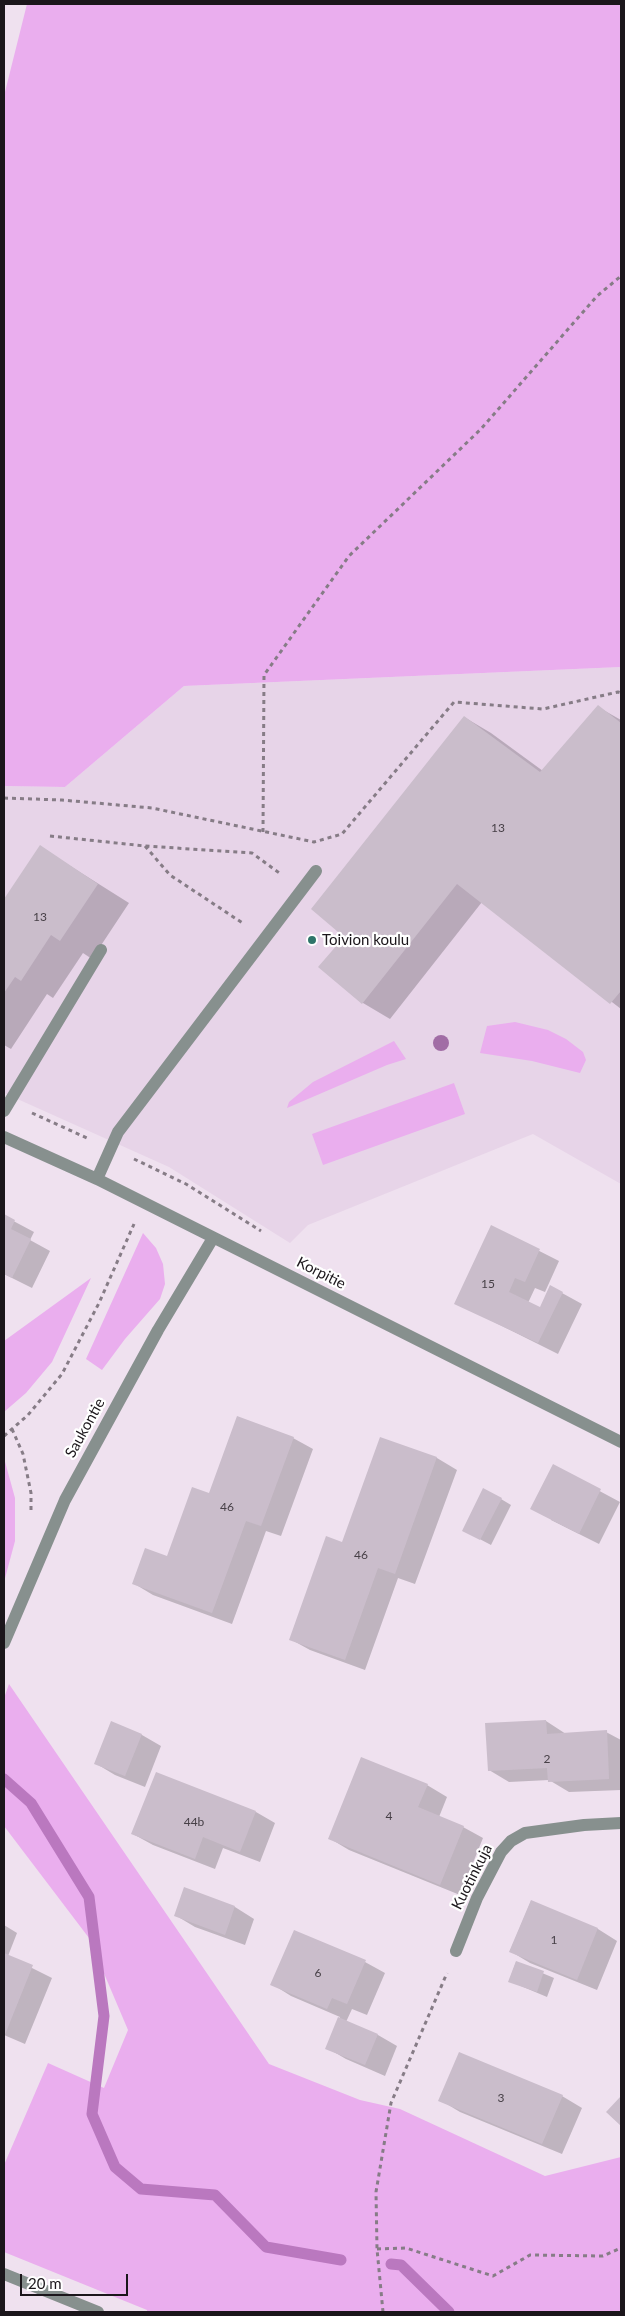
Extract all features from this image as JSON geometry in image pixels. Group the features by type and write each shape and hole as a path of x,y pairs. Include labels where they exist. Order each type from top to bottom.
{"street":[{"path":"97,1179 118,1132 316,871"},
{"path":"6,1107 101,950"},
{"name":"Korpitie","path":"4,1137 97,1179 621,1442"},
{"name":"Saukontie","path":"4,1643 65,1500 158,1330 213,1238"},
{"name":"Kuotinkuja","path":"456,1952 477,1898 501,1852 510,1841 525,1833 584,1825 621,1823"},
{"path":"4,2274 98,2312"}],"path":[{"path":"263,832 264,674 349,556 481,429 597,296 621,276"},
{"path":"4,798 62,800 152,808 314,842 342,834 454,702 542,708 618,692 621,693"},
{"path":"50,836 145,846 252,853 302,890"},
{"path":"145,846 170,875 265,938"},
{"path":"6,1107 110,1148 159,1170 186,1184 264,1232"},
{"path":"4,1436 28,1415 62,1374 99,1303 159,1170"},
{"path":"12,1429 23,1454 31,1493 31,1516"},
{"path":"383,2312 377,2249 376,2192 391,2103 456,1952"},
{"path":"377,2249 406,2248 493,2276 530,2255 603,2256 621,2248"}],"shaded area":[{"path":"27,4 621,4 621,667 184,686 65,787 4,786 4,96"},
{"name":"Toivion koulu","path":"621,667 621,1184 533,1134 308,1225 290,1243 169,1167 4,1093 4,786 65,787 184,686"},
{"path":"515,1022 548,1030 566,1039 583,1052 586,1060 580,1073 532,1061 480,1053 487,1026"},
{"path":"394,1041 406,1059 387,1065 287,1108 289,1102 313,1082"},
{"path":"454,1083 465,1114 323,1165 312,1134"},
{"path":"143,1233 156,1248 163,1264 165,1284 160,1299 125,1339 102,1370 86,1359"},
{"path":"91,1278 52,1362 26,1393 4,1412 4,1341"},
{"path":"4,1458 15,1498 15,1541 4,1582"},
{"path":"9,1684 269,2064 360,2100 400,2109 545,2176 621,2157 621,2312 147,2312 147,2310 4,2252 4,2165 48,2063 104,2088 128,2030 89,1938 4,1826 4,1698"}],"building":[{"path":"598,705 621,723 621,991 610,1004 457,884 362,1004 318,967 344,937 311,909 464,716 540,772"},
{"path":"40,845 98,884 60,941 51,935 21,981 15,977 4,993 4,899"},
{"path":"4,1214 15,1220 11,1229 31,1239 12,1278 4,1274"},
{"path":"491,1225 540,1249 525,1282 515,1278 509,1292 540,1307 550,1285 563,1292 538,1343 454,1304"},
{"path":"237,1416 294,1437 261,1526 246,1521 212,1613 132,1584 145,1548 167,1556 192,1487 209,1493"},
{"path":"380,1437 437,1457 395,1574 378,1568 345,1660 289,1640 326,1536 342,1542"},
{"path":"553,1464 601,1489 579,1534 530,1509"},
{"path":"483,1488 502,1498 480,1540 462,1531"},
{"path":"546,1720 547,1734 607,1730 609,1779 548,1782 547,1768 488,1771 485,1723"},
{"path":"111,1721 142,1734 125,1776 94,1764"},
{"path":"361,1757 428,1784 418,1807 464,1826 440,1885 328,1839"},
{"path":"156,1772 256,1811 240,1852 203,1837 195,1859 131,1834"},
{"path":"184,1887 235,1906 225,1935 174,1916"},
{"path":"531,1900 598,1928 577,1980 509,1952"},
{"path":"294,1930 366,1960 347,2004 332,1998 327,2009 270,1985"},
{"path":"4,1953 33,1965 4,2037"},
{"path":"516,1961 544,1971 537,1992 508,1982"},
{"path":"338,2017 378,2034 365,2065 325,2049"},
{"path":"459,2052 563,2095 542,2144 438,2101"},
{"path":"621,2096 621,2126 606,2112"}],"waterway":[{"path":"4,1779 31,1803 89,1897 104,2016 92,2114 115,2167 141,2189 215,2195 266,2247 341,2260"},
{"path":"391,2264 401,2265 449,2312"}],"place":[{"name":"Toivion koulu","path":"312,940"}]}
